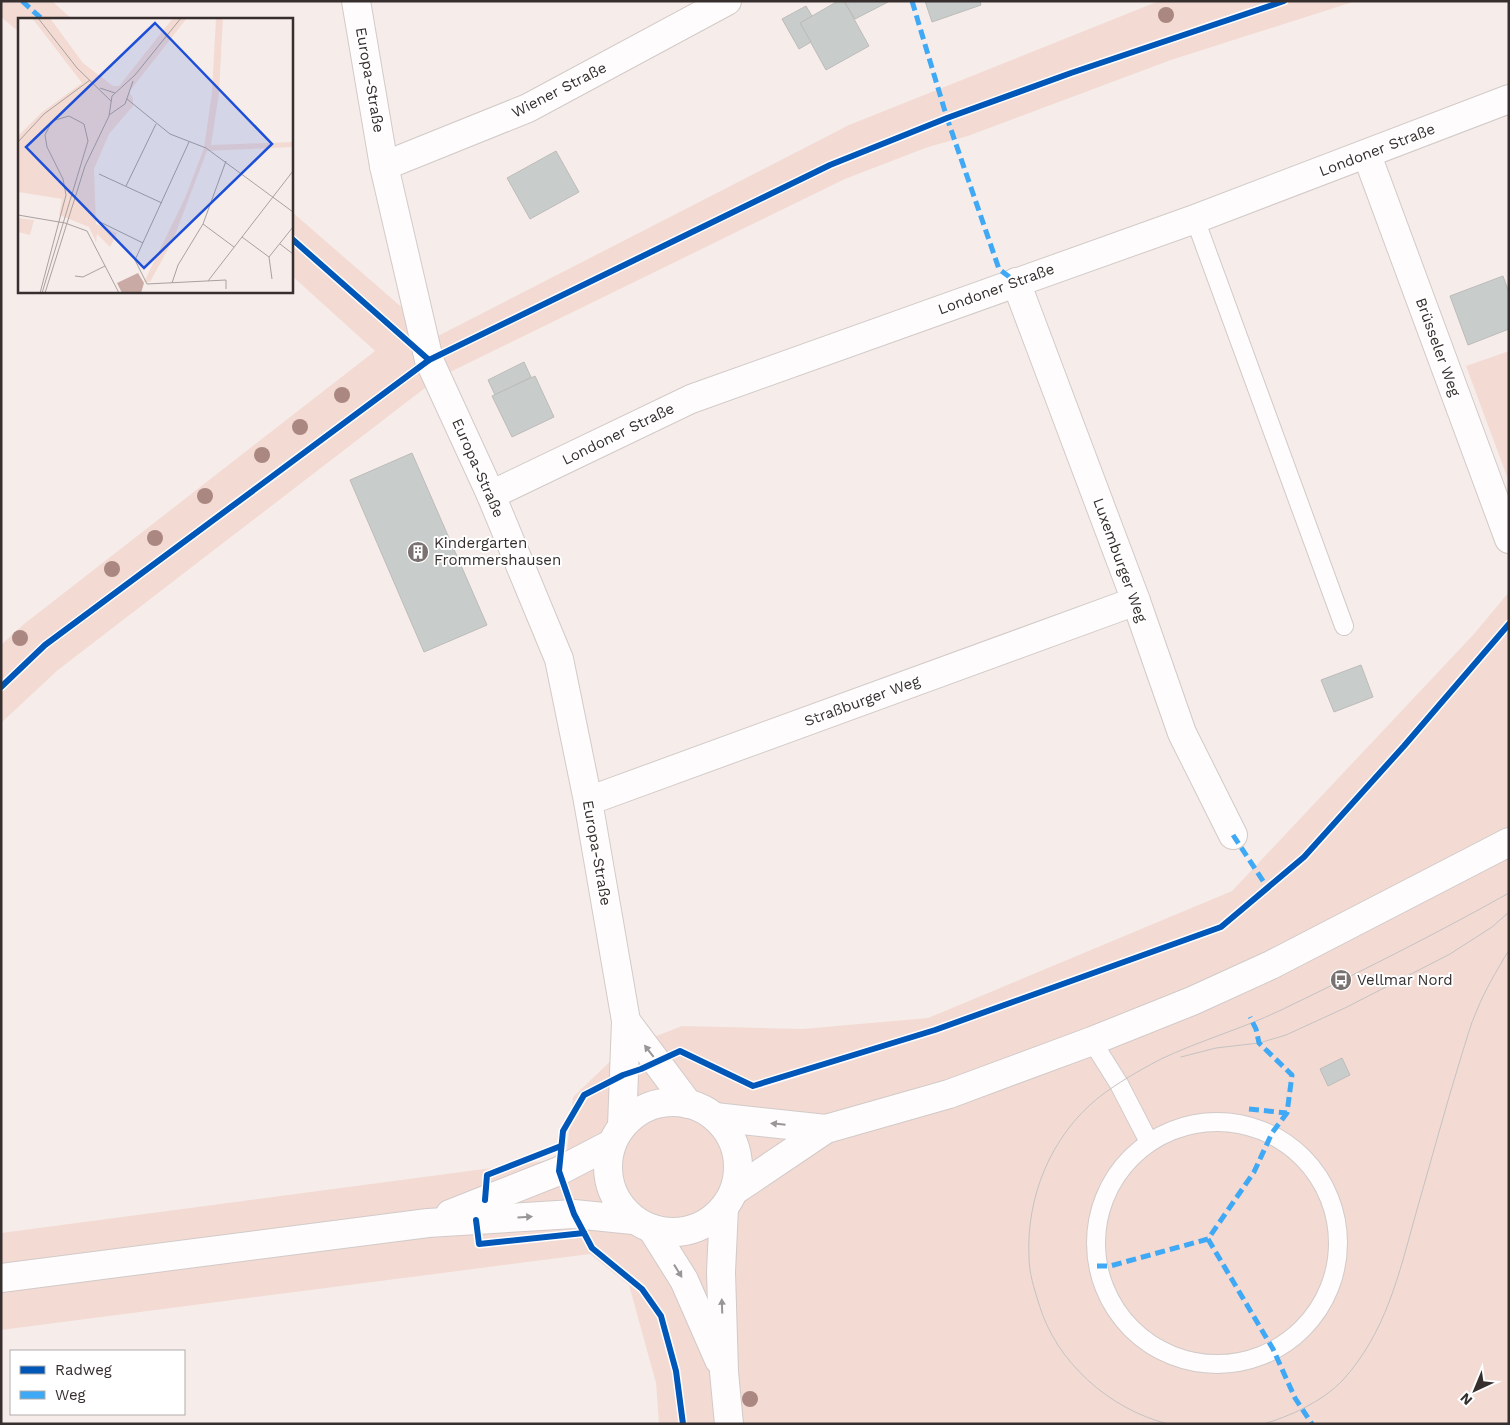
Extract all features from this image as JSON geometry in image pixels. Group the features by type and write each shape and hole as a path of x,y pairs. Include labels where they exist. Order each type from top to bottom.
{"street":[{"name":"Europa-Straße","path":"356,1 384,166 429,360 491,495 559,659 588,801 626,1021 616,1135"},
{"name":"Wiener Straße","path":"384,166 528,108 727,1"},
{"name":"Londoner Straße","path":"491,495 691,398 1195,219 1367,155 1509,99"},
{"name":"Brüsseler Weg","path":"1367,155 1509,539"},
{"name":"Luxemburger Weg","path":"1016,282 1136,601 1182,733 1233,835"},
{"name":"Straßburger Weg","path":"588,801 1136,601"},
{"path":"1,1278 428,1223 574,1214 643,1225 673,1233 692,1230 710,1222 729,1200 826,1129 949,1094 1092,1041 1192,1001 1271,966 1509,842"},
{"name":"Europa-Straße","path":"626,1021 688,1104"},
{"path":"428,1223 559,1171 616,1135 637,1112 656,1104 677,1102 688,1104 697,1106 715,1117 729,1133 736,1152 738,1172 729,1200 721,1272 724,1372 729,1424"},
{"path":"715,1117 826,1129"},
{"path":"616,1135 607,1165 610,1186 619,1204 643,1225 684,1280 724,1372"}],"lane":[{"path":"1195,219 1344,626"},
{"path":"1092,1041 1119,1084 1149,1142"},
{"path":"1212,1121 1241,1124 1272,1133 1307,1156 1328,1187 1339,1227 1336,1271 1323,1300 1300,1329 1272,1349 1242,1362 1207,1366 1171,1357 1143,1340 1122,1318 1102,1285 1095,1249 1097,1221 1108,1190 1149,1142 1186,1124 1212,1121"}],"shaded area":[{"path":"1,1 52,1 71,18 18,18 18,31 1,17"},
{"path":"1159,1 1356,1 1171,60 968,136 928,147 845,179 438,378 58,670 1,723 1,645 24,624 375,351 292,276 292,212 436,337 849,125"},
{"path":"1509,351 1509,482 1466,366"},
{"path":"1509,592 1509,1424 659,1424 656,1383 629,1285 590,1254 1,1330 1,1233 566,1158 573,1097 623,1049 682,1026 802,1029 928,1018 1232,891 1473,635"}],"building":[{"path":"838,1 844,1 869,46 826,70 800,23"},
{"path":"844,1 887,1 888,2 855,19"},
{"path":"925,1 980,1 981,5 932,22"},
{"path":"806,6 812,16 800,23 811,42 799,49 782,19"},
{"path":"556,151 579,192 530,219 507,178"},
{"path":"1503,276 1509,293 1509,329 1468,345 1450,296"},
{"path":"524,362 531,377 495,395 488,380"},
{"path":"535,376 554,417 512,437 492,396"},
{"name":"Kindergarten Frommershausen","path":"412,453 487,625 424,652 350,480"},
{"path":"1361,665 1373,697 1334,712 1321,680"},
{"path":"1342,1058 1350,1075 1328,1086 1320,1069"}],"tram line":[{"path":"1168,1424 1146,1417 1125,1407 1106,1395 1088,1380 1072,1364 1058,1345 1047,1325 1039,1304 1029,1263 1029,1234 1032,1212 1037,1190 1045,1169 1067,1130 1081,1113 1098,1098 1161,1059 1279,1011 1395,954 1509,893"},
{"path":"1181,1057 1216,1048 1259,1043 1286,1035 1347,1007 1450,954 1492,927 1509,912"},
{"path":"1263,1424 1284,1417 1316,1402 1342,1381 1370,1343 1397,1280 1470,1028 1484,995 1509,950"}],"marked path":[{"path":"22,1 41,18"},
{"path":"912,1 947,118 999,269 1016,282"},
{"path":"1233,835 1267,887"},
{"path":"1097,1266 1110,1266 1208,1239 1254,1172 1272,1133 1287,1113 1292,1075 1259,1043 1256,1029 1250,1017"},
{"path":"1249,1109 1287,1113"},
{"path":"1208,1239 1273,1349 1295,1398 1312,1424"}],"cycle path":[{"path":"1,687 45,645 429,360 830,165 947,118 1071,73 1284,1"},
{"path":"292,239 429,360"},
{"path":"683,1424 676,1371 661,1316 642,1289 592,1248 574,1214 559,1171 563,1131 584,1095 623,1075 680,1051 753,1086 935,1030 1221,927 1304,857 1404,746 1509,624"},
{"path":"485,1200 487,1175 561,1146"},
{"path":"476,1220 479,1244 584,1233"}],"place":[{"name":"Kindergarten Frommershausen","path":"418,552"},
{"name":"Vellmar Nord","path":"1341,980"}]}
